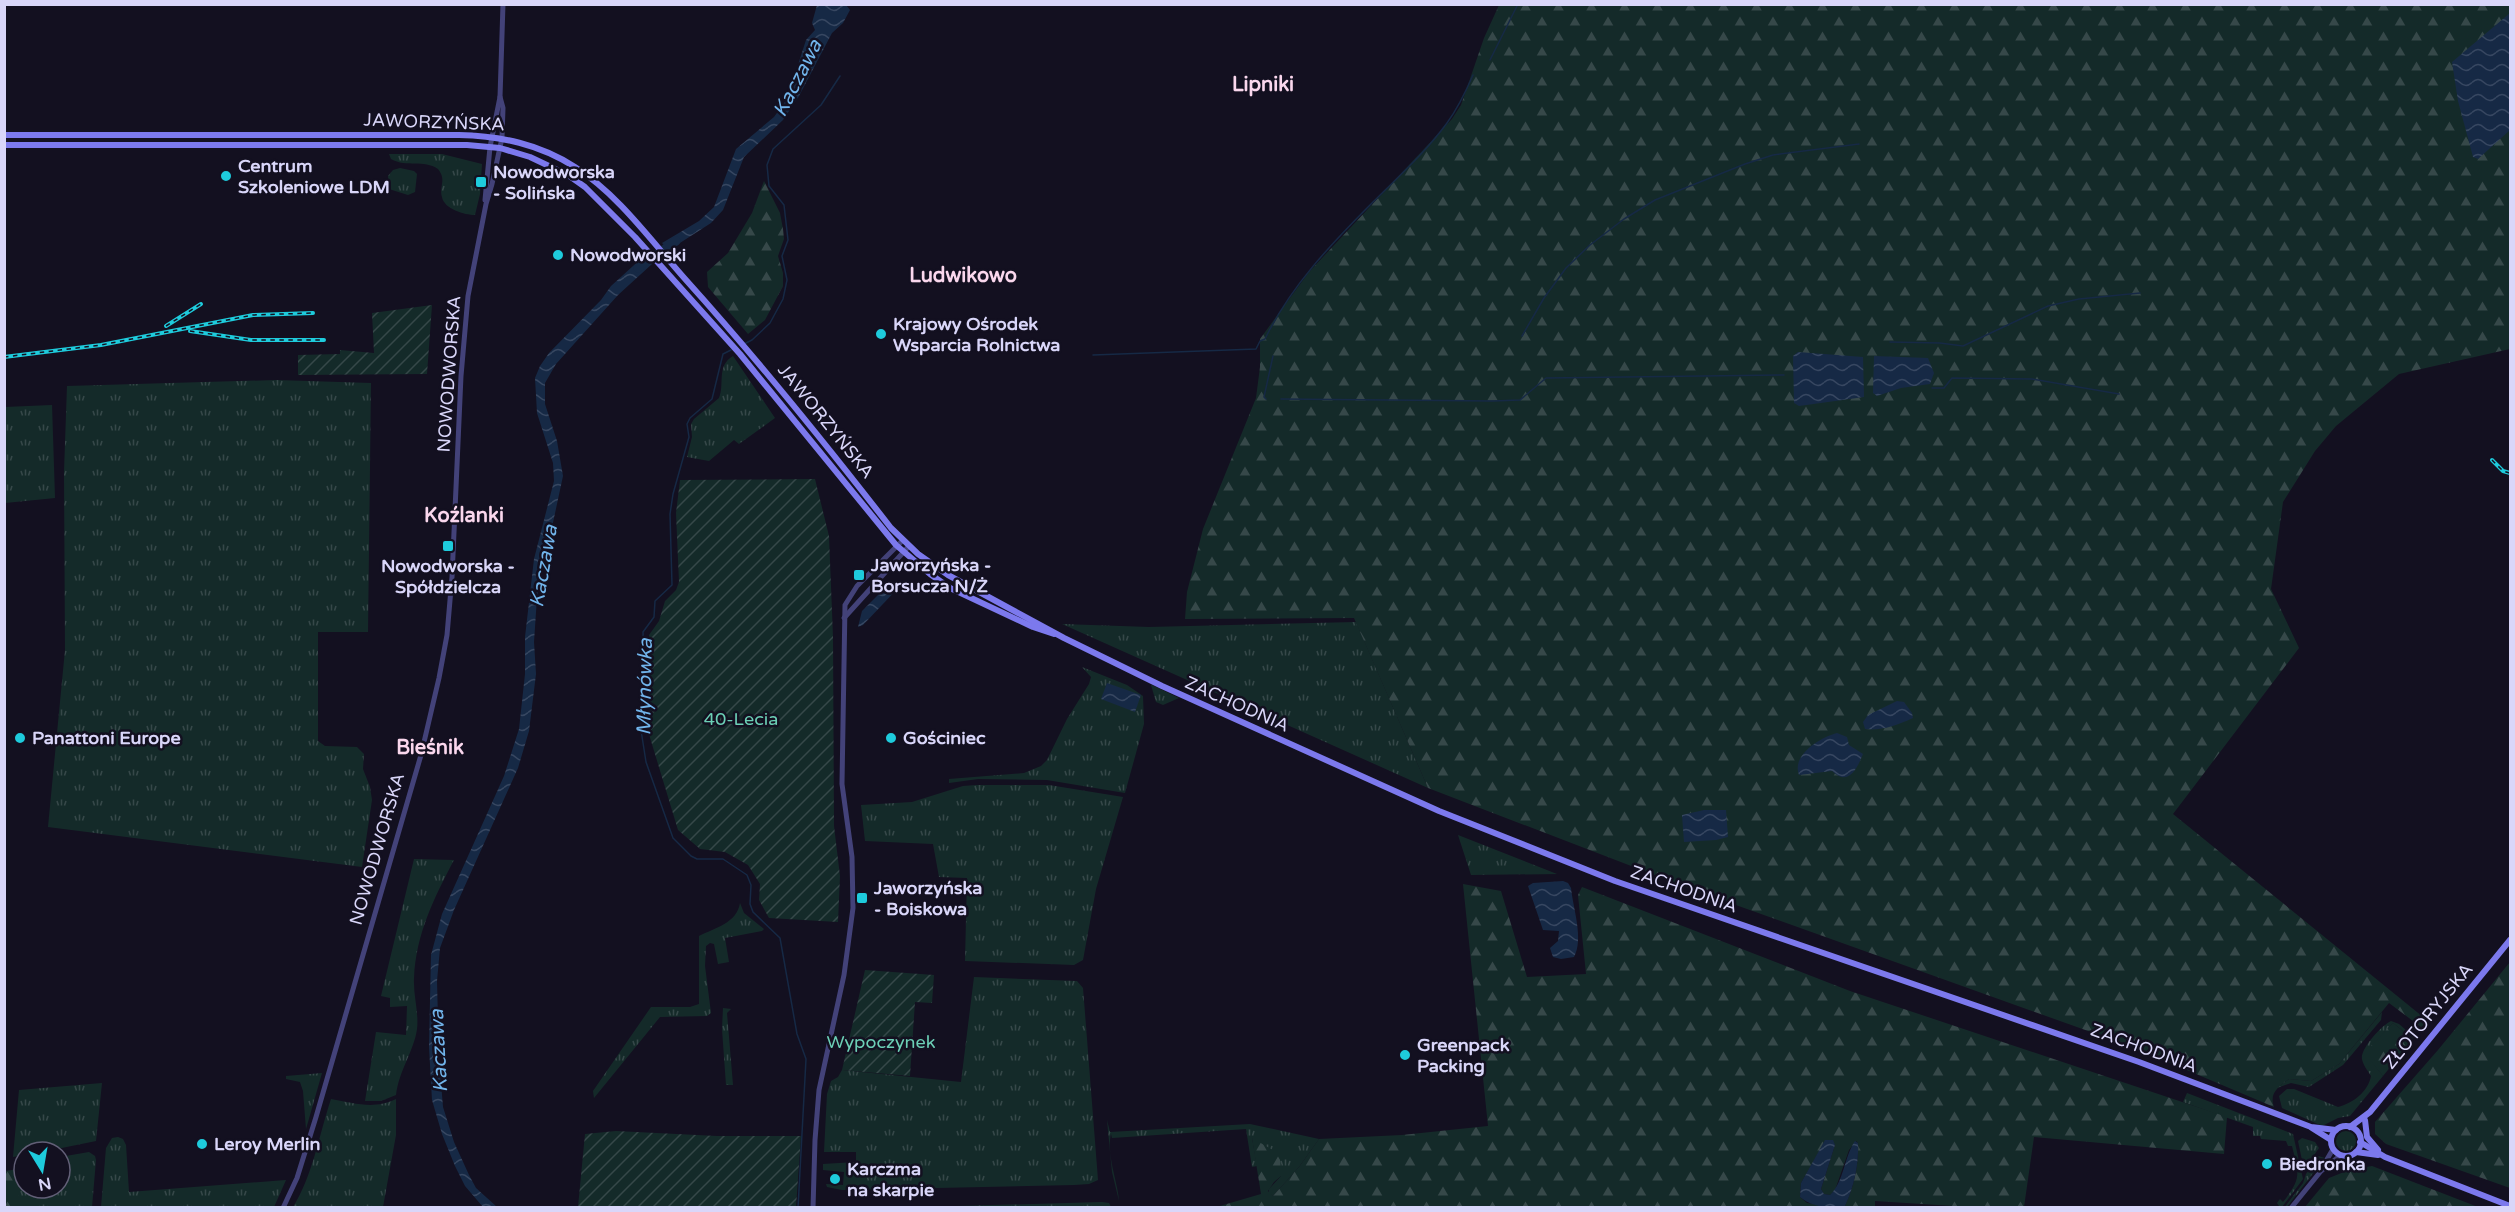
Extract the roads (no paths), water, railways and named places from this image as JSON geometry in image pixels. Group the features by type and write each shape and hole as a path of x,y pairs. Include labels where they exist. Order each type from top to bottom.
{"main road":[{"name":"JAWORZYŃSKA","path":"4,135 492,136 540,149 577,168 606,192 650,239 747,347 909,546"},
{"name":"JAWORZYŃSKA","path":"4,145 456,144 500,148 530,157 568,175 600,200 642,244 732,344 903,552"},
{"name":"ZACHODNIA","path":"909,546 948,575 1064,638 1162,686 1493,834 1615,881 2139,1062 2311,1127 2331,1140"},
{"name":"ZACHODNIA","path":"903,552 950,588 1033,627 1064,638"},
{"name":"ZŁOTORYJSKA","path":"2359,1138 2370,1112 2511,940"},
{"name":"ZŁOTORYJSKA","path":"2350,1127 2370,1112"},
{"path":"2365,1120 2367,1137 2385,1156"},
{"path":"2385,1156 2359,1138 2350,1127 2343,1126 2336,1130 2331,1140 2333,1149 2341,1155 2364,1151 2385,1156 2511,1206"},
{"name":"ZACHODNIA","path":"2311,1127 2336,1130"},
{"path":"2355,1152 2359,1138"}],"street":[{"name":"NOWODWORSKA","path":"486,204 485,183 500,97 503,4"},
{"name":"NOWODWORSKA","path":"283,1208 297,1178 316,1117 420,755 439,678 447,635 452,577 464,342 470,284 502,138 503,108 500,97"},
{"path":"813,1208 819,1090 844,975 853,908 852,857 842,792 844,605 849,595 903,540"},
{"path":"844,619 909,546"},
{"path":"2291,1208 2321,1171 2333,1149"},
{"path":"2321,1171 2341,1155"}],"water":[{"path":"817,5 846,5 850,10 843,23 832,33 799,96 783,120 744,157 723,210 711,223 669,250 662,243 699,221 714,207 736,149 774,117 787,99 806,40 815,30 812,23"},
{"path":"2510,13 2510,130 2478,159 2473,157 2458,101 2452,62"},
{"path":"644,256 652,264 618,295 556,364 545,383 545,404 557,441 563,476 537,597 534,642 536,674 529,731 518,768 454,910 440,948 437,981 443,1107 454,1142 476,1188 497,1207 483,1207 465,1186 455,1166 432,1100 429,1047 431,955 442,914 504,776 519,729 525,674 525,637 534,559 554,481 553,463 537,413 535,378 549,353 601,300 611,286"},
{"path":"1798,352 1863,357 1864,397 1799,406 1794,403 1793,356"},
{"path":"1874,356 1928,358 1934,373 1930,384 1901,388 1877,396 1873,393"},
{"path":"891,582 901,585 863,625 858,627 862,611"},
{"path":"1107,683 1141,695 1135,712 1101,699"},
{"path":"1897,701 1904,702 1913,718 1889,727 1865,729 1863,722 1868,715"},
{"path":"1837,733 1847,737 1849,745 1863,754 1855,770 1847,777 1832,771 1799,775 1799,761 1803,754 1823,738"},
{"path":"1704,810 1726,810 1728,837 1684,842 1682,815"},
{"path":"1563,881 1571,888 1578,941 1574,957 1561,959 1553,957 1550,948 1558,941 1559,931 1543,930 1528,886 1533,883"},
{"path":"1825,1140 1833,1140 1835,1145 1821,1189 1824,1194 1830,1195 1835,1190 1851,1147 1855,1141 1858,1143 1855,1175 1845,1206 1821,1206 1800,1197 1801,1183"}],"waterway":[{"path":"1490,60 1518,4"},
{"path":"1093,355 1256,349 1260,341 1265,339 1286,302 1313,267 1439,134 1455,111 1473,75"},
{"name":"Młynówka","path":"744,344 752,340 770,323 783,299 787,280 782,256 788,240 784,205 769,186 767,165 773,149 821,105 840,76"},
{"path":"1522,336 1544,298 1566,268 1590,245 1624,219 1655,200 1773,155 1859,144"},
{"name":"Kaczawa","path":"638,268 676,241"},
{"path":"1890,342 1963,346 2048,306 2079,299 2140,293"},
{"name":"Młynówka","path":"731,350 723,354 712,399 690,418 687,424 689,437 673,494 670,514 672,585 655,601 654,617 643,632 641,730 646,762 673,838 691,856 697,859 723,859 747,875 751,885 750,904 753,912 780,938 797,1034 806,1059 798,1208"},
{"path":"1266,399 1264,397 1273,356"},
{"path":"1281,399 1520,400 1546,378 1784,375"},
{"path":"1932,388 1944,388 1952,378 2032,379 2119,394"}],"railway":[{"path":"166,326 201,304"},
{"path":"4,357 101,345 253,315 313,313"},
{"path":"190,331 251,340 324,340"},
{"path":"2492,460 2503,471 2510,473"}],"place":[{"name":"Centrum Szkoleniowe LDM","path":"226,176"},
{"name":"Nowodworska - Solińska","path":"481,182"},
{"name":"Nowodworski","path":"558,255"},
{"name":"Krajowy Ośrodek Wsparcia Rolnictwa","path":"881,334"},
{"name":"Nowodworska - Spółdzielcza","path":"448,546"},
{"name":"Jaworzyńska - Borsucza N/Ż","path":"859,575"},
{"name":"Panattoni Europe","path":"20,738"},
{"name":"Gościniec","path":"891,738"},
{"name":"Jaworzyńska - Boiskowa","path":"862,898"},
{"name":"Greenpack Packing","path":"1405,1055"},
{"name":"Leroy Merlin","path":"202,1144"},
{"name":"Biedronka","path":"2267,1164"},
{"name":"Karczma na skarpie","path":"835,1179"}],"district":[{"name":"Lipniki","path":"1263,84"},
{"name":"Ludwikowo","path":"963,275"},
{"name":"Koźlanki","path":"464,515"},
{"name":"Bieśnik","path":"430,747"}],"park label":[{"name":"40-Lecia","path":"741,719"},
{"name":"Wypoczynek","path":"881,1042"}]}
